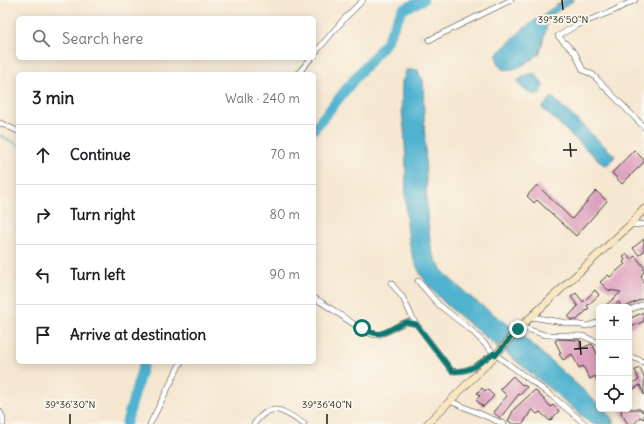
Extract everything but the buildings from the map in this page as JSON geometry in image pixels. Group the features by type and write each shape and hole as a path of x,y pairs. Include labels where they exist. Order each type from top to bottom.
{"main road":[{"path":"427,424 519,328 630,225 644,209"}],"street":[{"path":"316,52 345,18 363,0"},
{"path":"428,40 511,0"},
{"path":"635,0 613,11 577,25 558,36 575,53 583,70 593,75 644,127"},
{"path":"300,72 309,60"},
{"path":"0,124 16,130"},
{"path":"630,225 644,224"},
{"path":"418,281 439,305 585,424"},
{"path":"391,283 402,298 416,324 452,371 467,371 496,353"},
{"path":"316,299 375,335 390,331 406,322 416,324"},
{"path":"632,309 644,304"},
{"path":"531,317 588,326 596,323"},
{"path":"584,336 588,326"},
{"path":"519,328 546,335 584,336 596,342"},
{"path":"632,357 644,362"},
{"path":"150,424 180,364"},
{"path":"450,401 504,424"},
{"path":"254,424 264,413 273,409 280,410 304,424"},
{"path":"0,412 3,418 3,424"}],"water":[{"path":"564,0 574,0 544,20 547,25 540,53 518,67 507,70 502,69 497,60 497,54 523,29"},
{"path":"406,70 418,70 423,79 427,214 433,254 441,269 449,278 474,300 514,329 499,348 456,313 436,294 420,273 414,259 407,227 406,210 406,160 402,107 402,81"},
{"path":"535,73 543,85 540,93 534,95 521,87 517,81 526,75"},
{"path":"552,97 615,156 606,167 542,108"},
{"path":"519,333 596,402 596,412 606,412 614,424 594,424 590,422 504,351"}],"waterway":[{"path":"316,127 385,44 402,10 423,0"},
{"path":"0,135 16,144"},
{"path":"126,424 143,364"}],"route":[{"path":"362,328 375,335 390,331 402,323 411,322 416,324 452,371 460,372 467,371 494,353 496,355 518,329"}]}
